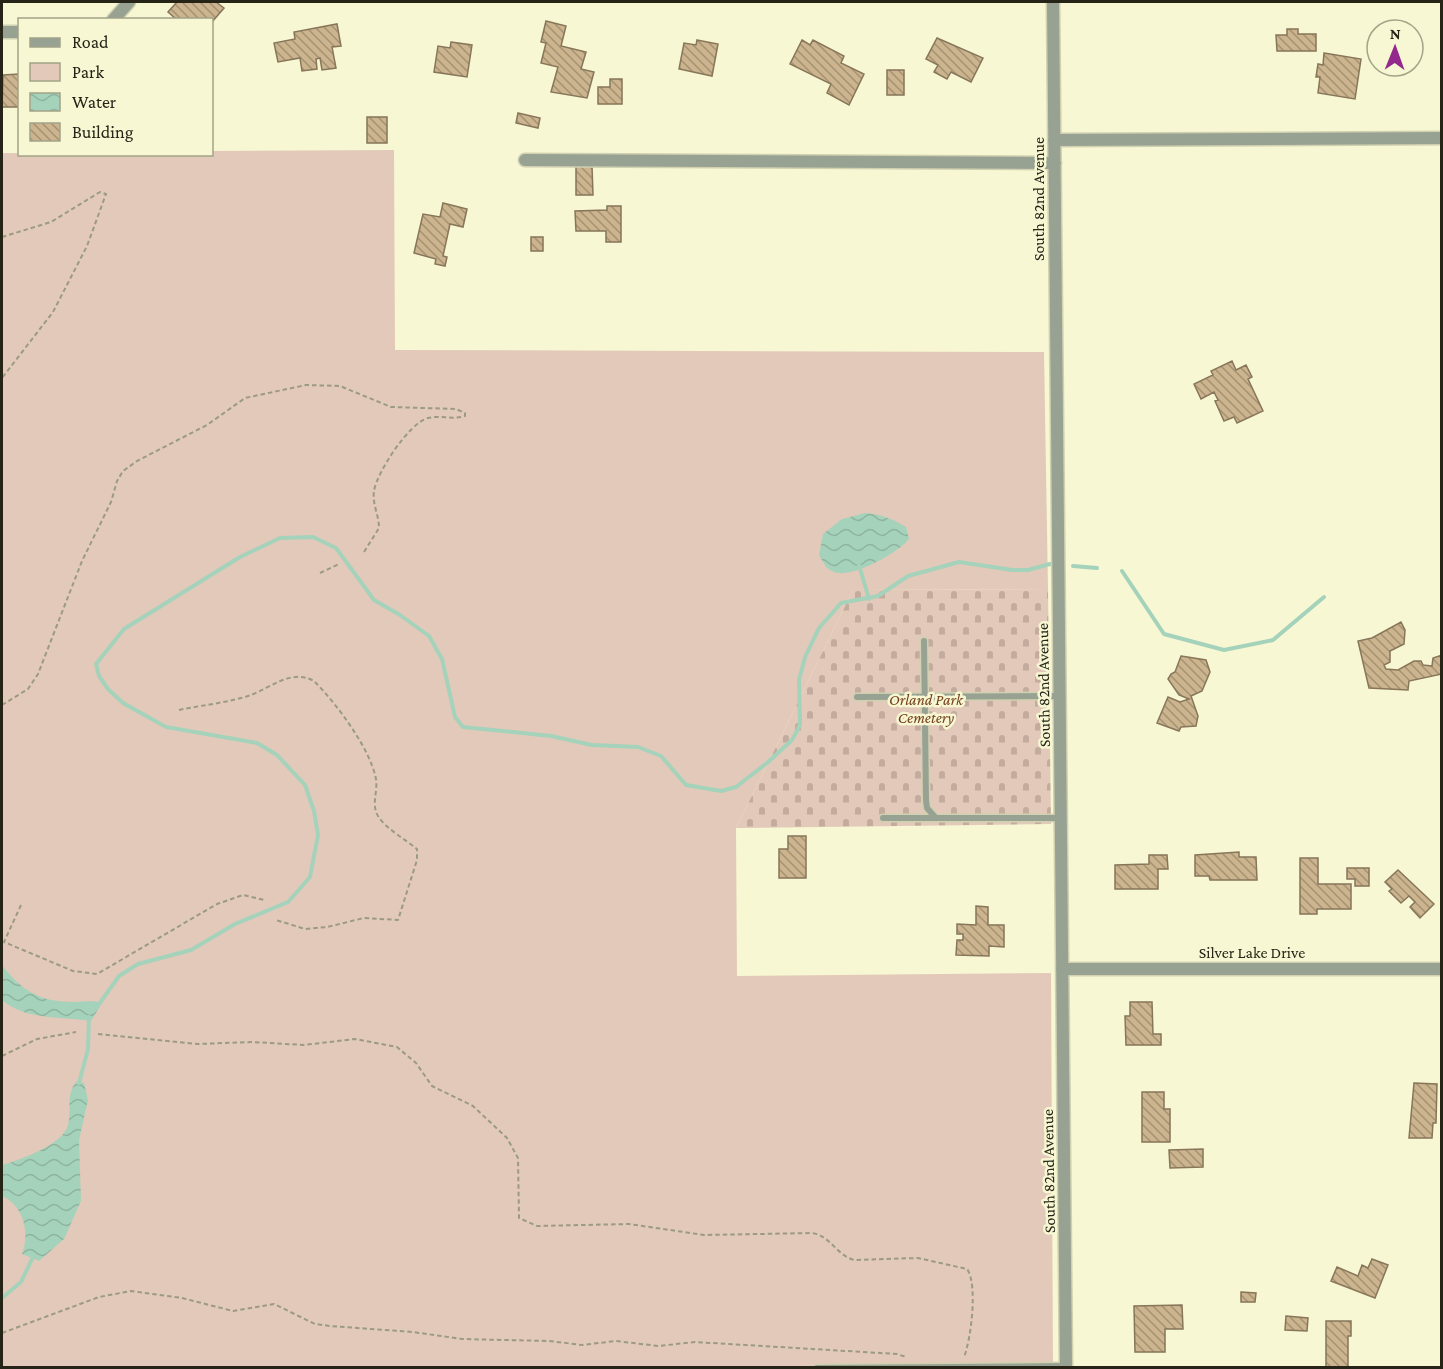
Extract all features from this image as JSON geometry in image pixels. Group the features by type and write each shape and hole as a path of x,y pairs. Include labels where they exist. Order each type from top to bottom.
{"street":[{"path":"115,18 129,2"},
{"name":"South 82nd Avenue","path":"1053,2 1066,1367"},
{"path":"2,32 18,32"},
{"path":"1054,140 1442,138"},
{"path":"525,160 1054,164"},
{"name":"Silver Lake Drive","path":"1062,969 1442,969"}],"lane":[{"path":"924,641 926,800 927,808 935,817"},
{"path":"857,697 1060,696"},
{"path":"883,818 935,817 950,820 1061,818"},
{"path":"817,1368 1066,1367"}],"path":[{"path":"2,237 51,222 100,192 106,194 87,246 53,312 2,378"},
{"path":"2,705 28,689 46,659 74,580 123,471 137,461 207,425 245,398 306,385 323,384 350,389 390,407 456,409 465,413 465,416 459,418 435,417 421,420 396,449 376,483 374,499 379,528 364,552"},
{"path":"320,573 339,564"},
{"path":"179,710 247,696 290,677 308,677 314,681 347,721 370,762 376,781 375,807 379,818 417,849 417,860 398,920 364,918 327,927 305,929 276,920"},
{"path":"21,904 4,942 73,971 97,974 217,904 243,895 264,900"},
{"path":"2,1056 37,1039 76,1032"},
{"path":"98,1034 198,1044 252,1042 304,1045 355,1039 397,1047 416,1062 432,1086 473,1106 507,1138 518,1158 517,1213 519,1218 528,1224 636,1224 704,1235 812,1233 826,1236 844,1256 854,1260 918,1258 967,1269 973,1283 970,1335 968,1348 957,1367"},
{"path":"2,1333 99,1297 131,1291 182,1298 233,1311 281,1305 315,1324 344,1328 572,1344 616,1341 658,1346 695,1342 897,1354 912,1360 916,1367"}],"green space":[{"path":"394,150 395,350 1044,352 1048,589 853,590 736,828 737,976 1051,973 1053,1367 2,1367 2,153 18,153 18,156 213,156 213,151"},
{"name":"Orland Park Cemetery","path":"1048,589 1051,824 736,828 853,590"}],"water":[{"path":"865,513 887,517 906,527 909,539 888,555 859,570 836,573 830,570 819,555 823,534 842,519"},
{"path":"2,965 17,982 42,997 51,1000 102,1003 91,1021 33,1015 22,1011 2,1000"},
{"path":"77,1081 84,1083 88,1100 79,1140 81,1201 64,1239 39,1261 22,1254 25,1229 16,1206 2,1196 2,1165 40,1151 58,1139 68,1125 71,1091"}],"building":[{"path":"177,2 216,2 224,8 213,21 213,18 175,18 168,12"},
{"path":"546,21 566,26 561,46 586,52 581,69 594,72 587,98 551,92 558,67 541,63 546,43 541,42"},
{"path":"337,24 341,46 332,47 336,68 322,70 320,58 316,59 317,69 302,71 300,58 278,62 274,43 295,39 294,32"},
{"path":"1287,29 1298,29 1298,34 1316,34 1316,51 1277,51 1276,35 1287,35"},
{"path":"937,38 983,58 971,82 951,72 947,79 934,72 938,65 926,59"},
{"path":"697,40 718,44 712,76 679,69 684,43 696,45"},
{"path":"802,40 810,45 813,40 844,56 841,63 864,74 849,105 827,93 831,84 790,64"},
{"path":"451,42 472,45 467,77 434,72 438,46 450,48"},
{"path":"1324,53 1361,59 1355,99 1318,93 1320,77 1316,77 1318,64 1323,65"},
{"path":"887,70 904,70 904,95 887,95"},
{"path":"18,74 18,107 2,107 3,75"},
{"path":"610,79 622,79 622,104 598,104 598,87 610,87"},
{"path":"518,113 540,118 538,128 516,123"},
{"path":"367,117 387,117 387,143 367,143"},
{"path":"576,166 592,166 593,195 576,195"},
{"path":"443,203 467,209 463,227 450,224 443,256 447,257 445,266 435,264 436,259 414,253 423,214 440,217"},
{"path":"607,206 621,206 621,242 606,242 606,231 576,231 575,211 607,210"},
{"path":"531,237 543,237 543,251 531,251"},
{"path":"1232,361 1236,370 1246,365 1252,377 1248,379 1263,411 1237,423 1234,417 1224,421 1215,401 1218,400 1214,392 1201,399 1194,384 1213,375 1211,371"},
{"path":"1401,622 1405,630 1404,644 1390,651 1390,662 1384,665 1386,669 1398,670 1414,661 1421,661 1423,665 1432,666 1433,658 1442,655 1442,674 1409,681 1408,690 1369,688 1358,641 1372,638"},
{"path":"1181,656 1206,660 1210,672 1202,691 1191,696 1198,716 1196,726 1181,727 1179,731 1157,723 1168,697 1180,702 1189,699 1179,695 1168,679 1175,672"},
{"path":"788,836 806,836 806,878 779,878 779,849 788,849"},
{"path":"1239,852 1239,857 1256,857 1257,880 1210,880 1209,876 1195,876 1195,855"},
{"path":"1149,855 1167,855 1168,869 1158,869 1158,889 1115,889 1115,865 1149,864"},
{"path":"1300,858 1318,858 1318,884 1351,884 1351,909 1317,909 1317,914 1300,914"},
{"path":"1347,868 1369,868 1369,886 1355,886 1355,879 1347,879"},
{"path":"1398,870 1434,904 1420,918 1410,907 1415,902 1409,896 1401,903 1389,891 1392,889 1385,882"},
{"path":"976,906 988,907 988,925 1004,925 1004,947 989,946 989,956 956,955 957,940 963,940 963,934 957,934 957,924 976,925"},
{"path":"1130,1002 1152,1002 1153,1034 1161,1034 1161,1045 1126,1045 1125,1016 1130,1016"},
{"path":"1414,1083 1437,1084 1436,1123 1433,1123 1432,1138 1409,1138"},
{"path":"1142,1092 1164,1092 1164,1109 1170,1109 1170,1142 1142,1142"},
{"path":"1203,1149 1203,1167 1170,1168 1169,1150"},
{"path":"1372,1259 1388,1265 1375,1298 1331,1281 1337,1267 1358,1276 1362,1265 1368,1268"},
{"path":"1241,1292 1256,1293 1255,1302 1241,1302"},
{"path":"1182,1305 1183,1329 1165,1329 1165,1352 1135,1352 1134,1306"},
{"path":"1286,1316 1308,1318 1307,1331 1285,1330"},
{"path":"1326,1321 1351,1321 1351,1336 1348,1336 1348,1367 1326,1367"}],"waterway":[{"path":"97,1007 119,976 138,964 191,950 235,924 288,902 310,877 318,835 314,811 305,785 277,755 257,743 166,727 123,703 108,689 99,676 96,664 124,629 240,557 280,538 313,537 336,548 374,600 429,636 442,659 455,717 463,727 551,736 592,745 638,747 661,756 686,785 721,791 736,787 792,740 800,725 799,680 805,657 819,628 841,603 878,596 908,576 959,562 1012,570 1028,570 1050,564"},
{"path":"859,565 869,599"},
{"path":"1073,566 1097,568"},
{"path":"1122,571 1164,634 1224,650 1273,640 1324,597"},
{"path":"79,1083 88,1049 89,1017"},
{"path":"2,1298 21,1282 34,1255"}]}
